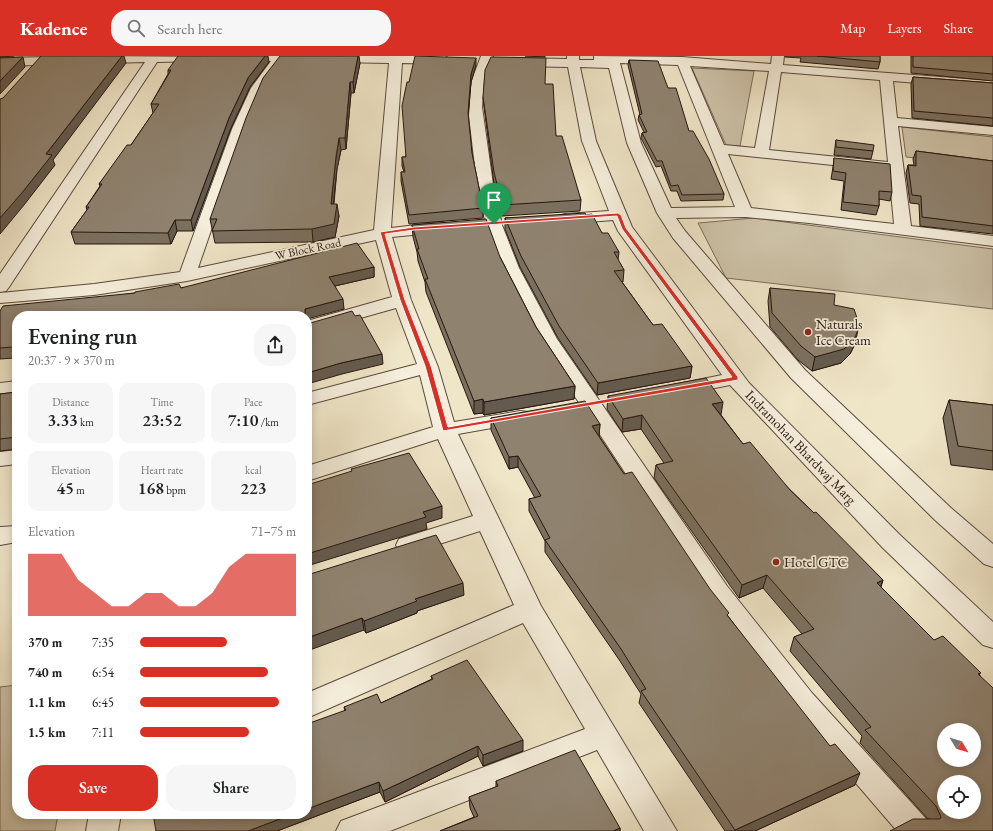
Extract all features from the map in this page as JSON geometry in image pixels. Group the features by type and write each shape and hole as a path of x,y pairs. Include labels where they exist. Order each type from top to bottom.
{"street":[{"path":"0,57 17,56"},
{"path":"187,276 239,129 257,88 281,56"},
{"path":"0,62 42,58 281,56 396,57 455,60"},
{"path":"524,56 573,59"},
{"path":"0,286 155,57"},
{"path":"396,57 382,233 402,300 428,366 445,430 529,609 661,831"},
{"path":"30,71 42,58"},
{"path":"486,58 478,80 475,107 485,184 495,224 510,268 547,339 718,593 802,702 917,831"},
{"path":"470,60 486,58 776,62 886,77 993,85"},
{"name":"Indramohan Bhardwaj Marg","path":"573,59 575,78 589,141 624,228 736,378 891,540 993,638"},
{"path":"613,59 634,143 665,213 679,234 798,374 943,514 993,558"},
{"path":"682,61 745,212"},
{"path":"760,153 776,62"},
{"path":"886,77 903,230"},
{"path":"891,121 993,131"},
{"path":"719,149 896,167"},
{"path":"665,213 745,212 993,241"},
{"path":"549,220 618,215"},
{"name":"W Block Road","path":"0,298 93,290 187,276 382,233 458,226"},
{"path":"312,327 402,300"},
{"path":"312,398 428,366"},
{"path":"660,392 736,378"},
{"path":"0,389 12,388"},
{"path":"312,472 445,430 538,414"},
{"path":"0,459 12,458"},
{"path":"389,551 487,520"},
{"path":"0,536 12,535"},
{"path":"312,704 529,609"},
{"path":"352,831 604,734"},
{"path":"102,831 104,819"}],"shaded area":[{"path":"692,68 754,71 740,146 726,145"},
{"path":"902,127 993,137 993,166 906,157"},
{"path":"754,218 993,249 993,309 726,278 698,223"},
{"path":"12,686 12,819 57,819 55,831 0,831 0,687"}],"building":[{"path":"41,56 122,56 46,154 52,155 0,218 0,99 3,98"},
{"path":"178,56 265,56 248,78 229,118 191,220 175,220 168,233 71,232 89,207 86,207 102,184 99,184 127,145 131,145 159,104 151,104 171,70 168,70"},
{"path":"280,56 358,56 353,82 350,82 345,138 339,138 336,157 331,204 337,204 334,224 312,229 212,231 217,219 210,219 246,118 263,78"},
{"path":"415,56 476,58 471,74 468,113 472,153 483,208 409,215 401,172 405,172 402,157 406,157 402,106 407,82 409,82"},
{"path":"817,56 880,56 880,62"},
{"path":"913,56 993,56 993,74 913,67"},
{"path":"23,57 0,81 0,58"},
{"path":"491,57 546,58 545,84 553,84 556,136 562,136 581,200 502,205 494,172 483,97 485,70"},
{"path":"629,60 658,61 668,88 676,88 689,131 693,131 709,159 724,194 682,195 678,185 671,186 662,161 657,161 642,133 647,132 639,115 642,114"},
{"path":"913,77 993,83 993,118 914,111"},
{"path":"836,140 874,145 873,151 836,147"},
{"path":"916,151 993,161 993,226 922,217 921,196 912,195 908,165 916,166"},
{"path":"834,158 890,164 892,192 879,191 879,206 843,202 846,173 833,171"},
{"path":"585,213 586,215 592,214 602,233 608,233 619,252 614,252 624,270 614,271 653,325 662,324 692,366 598,383 559,326 521,256 505,218"},
{"path":"486,219 500,257 536,327 575,386 484,402 483,399 474,401 425,279 428,279 417,249 419,249 412,225"},
{"path":"357,243 374,267 329,277 343,299 305,309 305,311 12,311 12,347 0,348 0,311 3,306 135,293 179,284 181,288"},
{"path":"770,288 835,294 834,305 854,309 857,318 858,330 854,340 844,349 815,357 801,346 772,313"},
{"path":"352,311 355,316 360,315 382,354 341,363 312,372 312,323"},
{"path":"706,378 723,402 712,404 743,444 750,442 790,490 814,513 816,512 883,580 877,583 934,640 943,636 981,673 978,674 993,688 993,831 890,831 913,819 981,819 981,775 937,775 937,808 865,730 871,727 794,637 814,629 767,575 742,585 656,465 673,461 642,415 623,419 608,396"},
{"path":"12,393 12,438 0,439 0,394"},
{"path":"949,400 993,405 993,451 958,446"},
{"path":"585,401 600,424 592,426 624,474 632,472 710,589 729,613 727,615 830,746 835,744 860,773 735,830 641,691 646,689 621,649 545,540 550,538 529,499 541,496 518,456 509,457 491,418"},
{"path":"409,453 442,506 423,512 426,517 312,552 312,483 352,471 351,469"},
{"path":"436,535 463,583 415,599 417,601 364,621 362,618 312,636 312,573"},
{"path":"467,660 523,740 483,755 478,746 383,791 379,782 312,807 312,722 346,710 344,707 377,694 381,703 433,679 431,676"},
{"path":"575,750 620,828 613,831 440,831 478,816 469,797 498,786 496,781"},
{"path":"154,819 280,819 248,831 156,831"}],"place":[{"name":"Naturals Ice Cream","path":"808,332"},
{"name":"Hotel GTC","path":"776,562"}],"route":[{"path":"618,215 624,228 736,378 592,405 445,430 428,366 402,300 382,233 414,229 494,224 618,215"}]}
